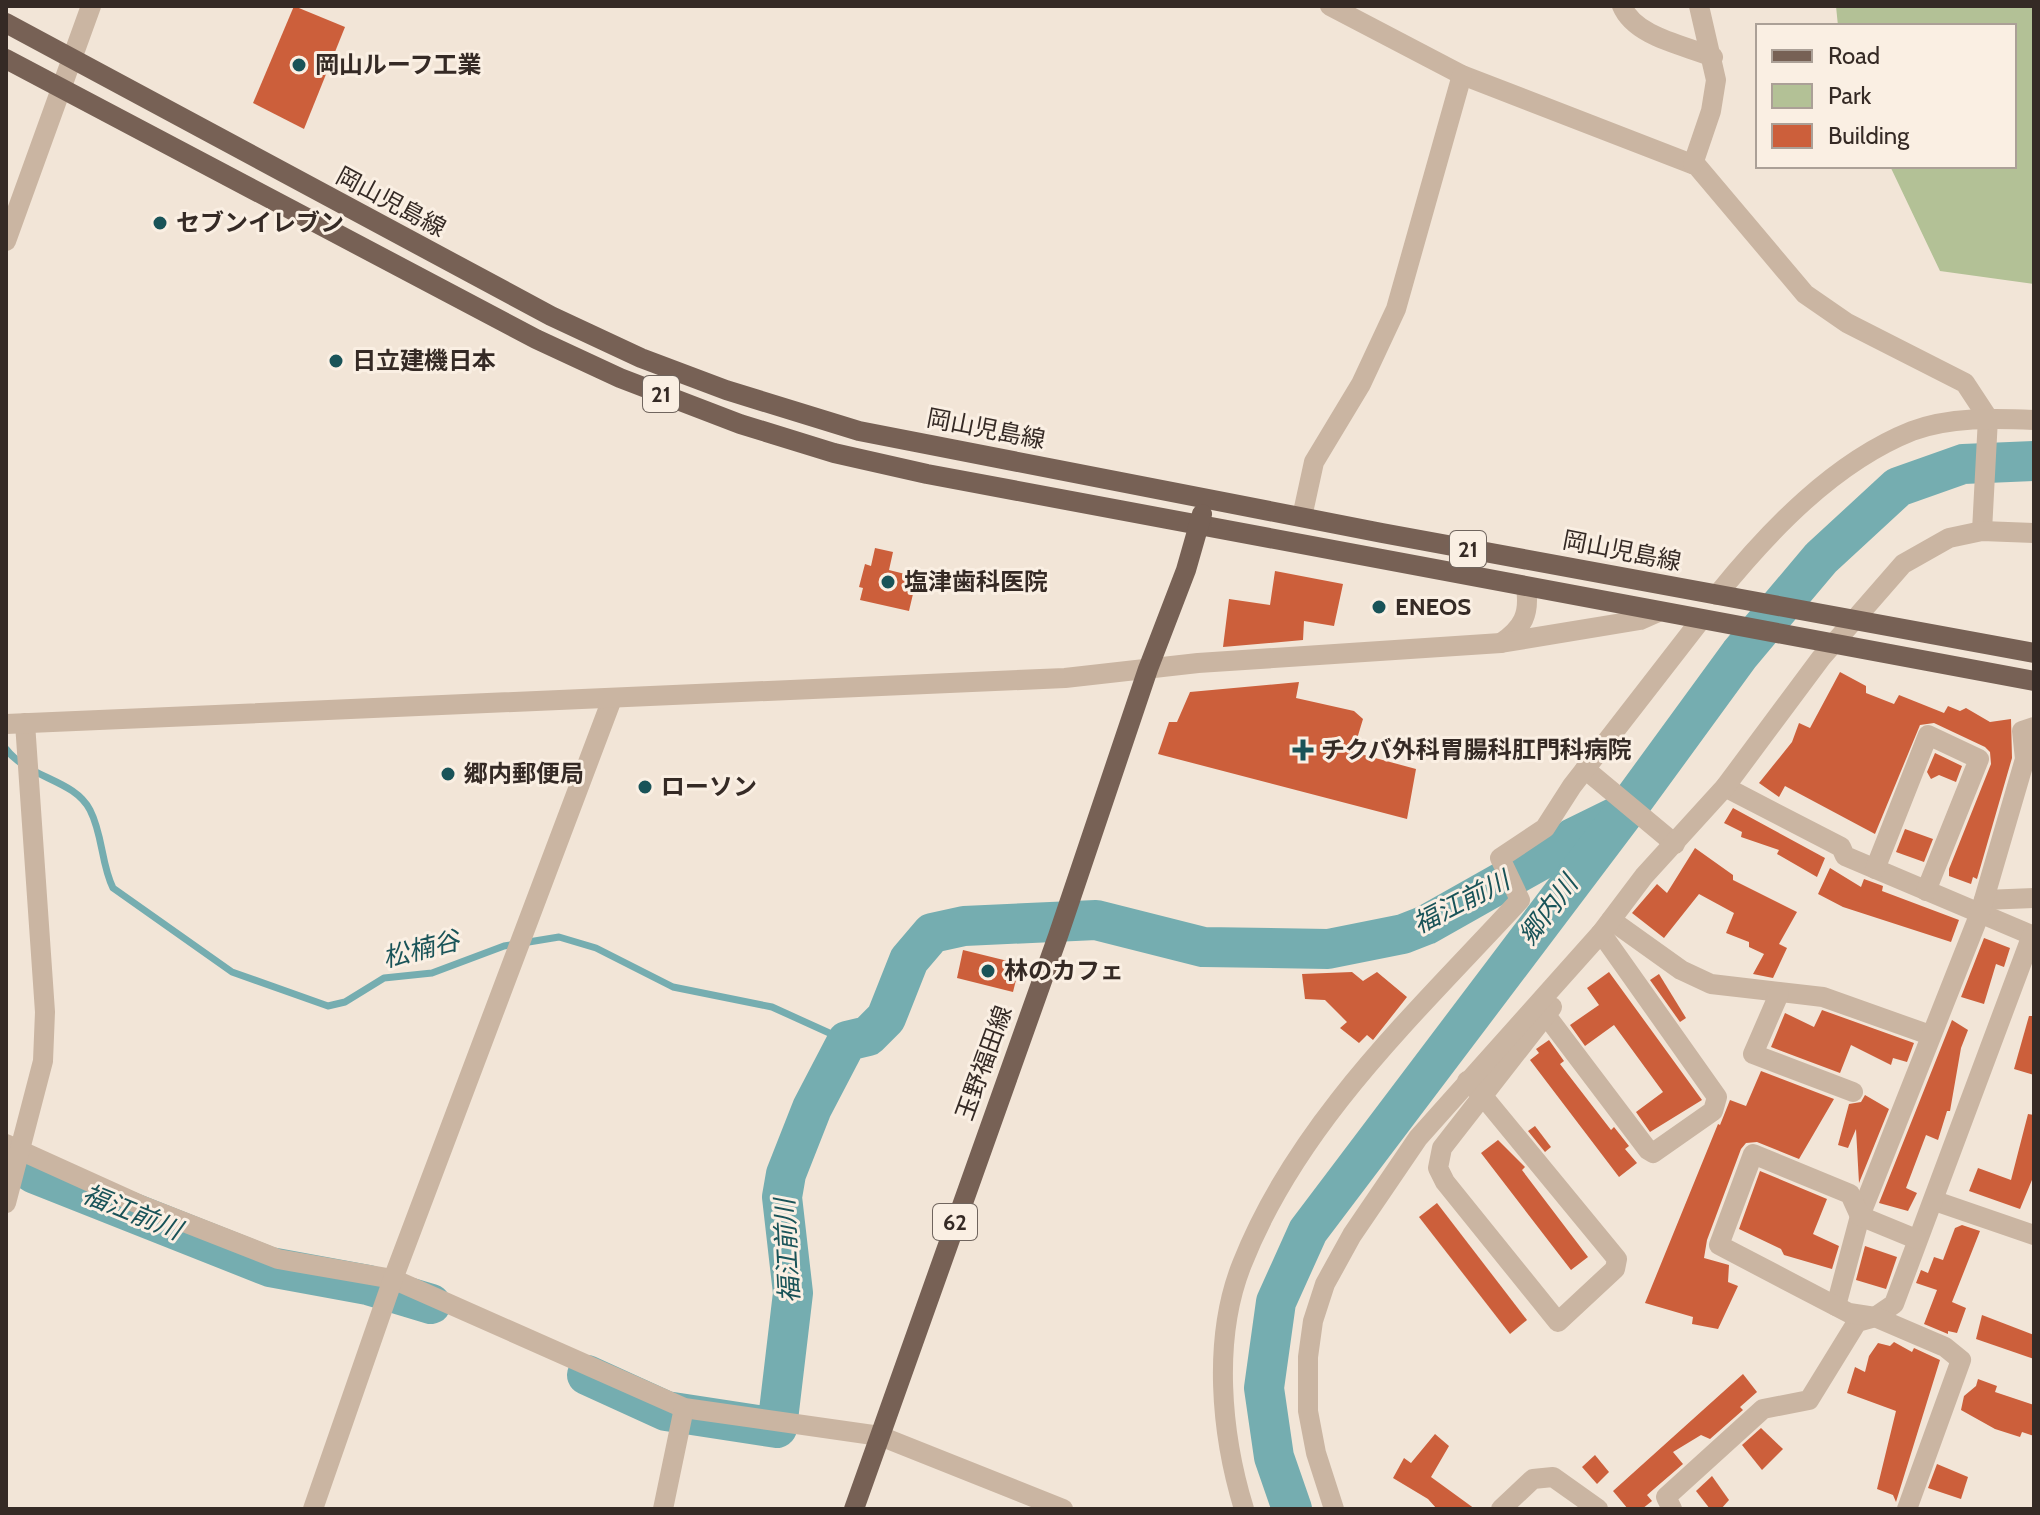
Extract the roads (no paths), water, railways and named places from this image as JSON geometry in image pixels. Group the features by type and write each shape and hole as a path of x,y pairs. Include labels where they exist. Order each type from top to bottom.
{"main road":[{"name":"岡山児島線","path":"6,23 510,295 629,352 726,390 859,431 1382,533 2034,653"},
{"name":"21","path":"6,59 536,339 620,378 740,424 834,453 1199,526 2034,681"},
{"path":"620,378 629,352"},
{"name":"玉野福田線","path":"854,1509 1058,936 1148,669 1186,570 1206,498"},
{"path":"1372,558 1382,533"}],"street":[{"path":"6,241 91,6"},
{"path":"1330,6 1368,15 1462,75 1693,164 1805,294 1847,323 1965,383 1987,421 1982,531"},
{"path":"1622,6 1627,18 1643,30 1713,57"},
{"path":"1693,164 1711,111 1716,80 1699,6"},
{"path":"1302,517 1314,462 1361,384 1396,309 1462,75"},
{"path":"1724,596 1744,562 1806,500 1862,456 1915,430 1987,421 2034,420"},
{"path":"1334,1509 1316,1453 1308,1411 1308,1357 1325,1284 1352,1235 1409,1150 1467,1081 1541,1009 1607,932 1671,840 1725,787 1846,617 1903,564 1920,551 1949,538 1982,531 2034,533"},
{"path":"1501,643 1523,623 1528,612 1526,588"},
{"path":"6,1203 14,1149 43,1061 45,1012 28,770 15,724 1065,678 1501,643 1640,620 1658,612"},
{"path":"1244,1509 1232,1471 1223,1393 1226,1329 1241,1266 1279,1190 1349,1086 1520,900 1500,858 1545,828 1705,622"},
{"path":"313,1509 393,1279 612,699"},
{"path":"1836,1306 1860,1216 1982,907 2025,759 2022,731 2034,727"},
{"path":"1875,869 1928,735 1979,759 1926,891"},
{"path":"1588,771 1671,840"},
{"path":"1672,1509 1666,1497 1763,1409 1809,1400 1857,1322 1875,1317 1894,1304 2033,935 1982,907 1926,891 1845,856 1841,847 1725,787"},
{"path":"1982,907 2034,898"},
{"path":"1607,932 1711,984 1823,997 1930,1035"},
{"path":"1541,1009 1653,1153 1713,1111 1717,1097 1607,932"},
{"path":"1779,994 1753,1054 1853,1092"},
{"path":"1467,1081 1482,1095 1617,1259 1615,1269 1558,1322 1445,1182 1438,1168 1442,1148 1482,1095 1541,1009"},
{"path":"14,1149 278,1259 393,1279 684,1408 880,1436 1063,1509"},
{"path":"1907,1509 1961,1360 1945,1347 1875,1317 1849,1313 1719,1245 1753,1154 1850,1194 1860,1216 1916,1239"},
{"path":"1935,1201 2034,1235"},
{"path":"663,1509 684,1408"},
{"path":"1501,1509 1533,1479 1553,1477 1598,1509"}],"waterway":[{"name":"郷内川","path":"1292,1509 1274,1457 1264,1388 1276,1302 1308,1231 1624,813 1740,654 1821,558 1898,487 1963,464 2034,461"},
{"name":"松楠谷","path":"6,749 27,767 83,800 94,820 113,888 232,972 328,1006 345,1002 384,978 432,973 504,946 559,937 596,948 673,987 772,1007 847,1041"},
{"name":"福江前川","path":"587,1375 666,1411 777,1428 793,1293 782,1197 786,1174 812,1108 847,1041 868,1036 886,1018 909,960 932,933 964,926 1096,920 1203,947 1328,949 1403,934 1426,925 1557,851 1573,838 1624,813"},
{"name":"福江前川","path":"6,1156 35,1174 270,1267 368,1285 431,1304"}],"place":[{"name":"岡山ルーフ工業","path":"299,65"},
{"name":"セブンイレブン","path":"160,223"},
{"name":"日立建機日本","path":"336,361"},
{"name":"塩津歯科医院","path":"888,582"},
{"name":"ENEOS","path":"1379,607"},
{"name":"チクバ外科胃腸科肛門科病院","path":"1303,750"},
{"name":"郷内郵便局","path":"448,774"},
{"name":"ローソン","path":"645,787"},
{"name":"林のカフェ","path":"988,971"}]}
